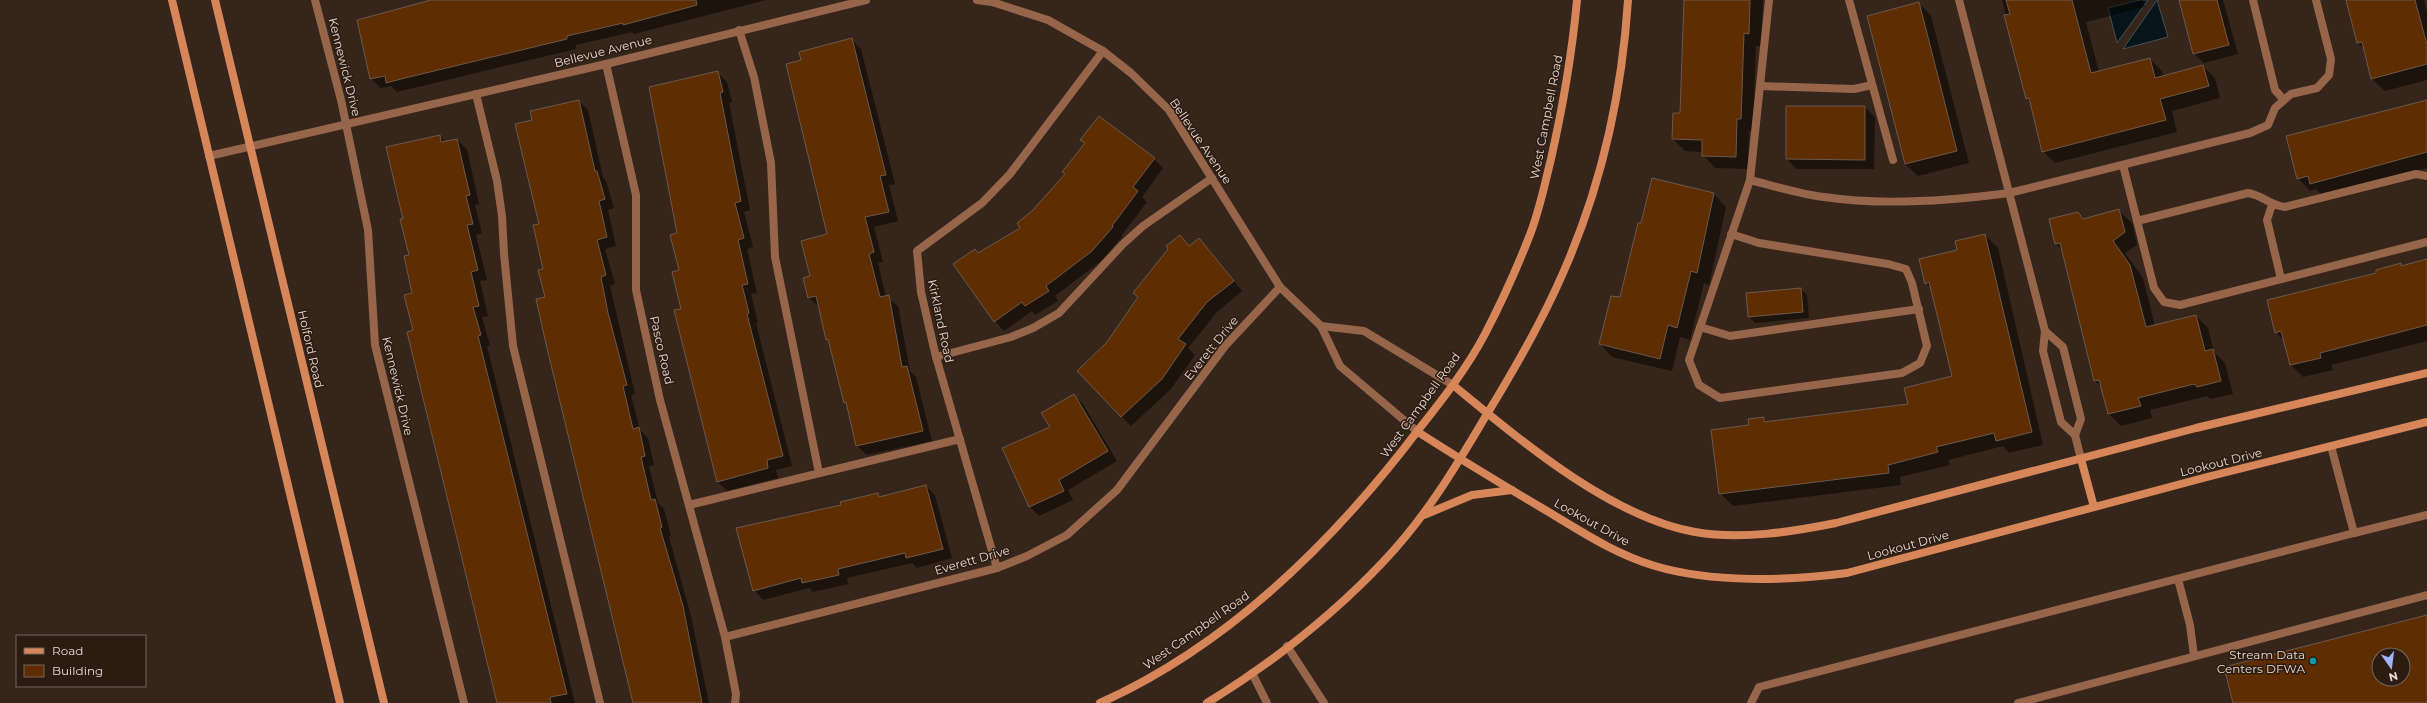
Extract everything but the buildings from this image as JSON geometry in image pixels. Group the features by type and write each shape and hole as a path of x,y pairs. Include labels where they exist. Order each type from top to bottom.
{"main road":[{"path":"172,0 340,703"},
{"name":"Holford Road","path":"215,0 384,703"},
{"name":"West Campbell Road","path":"1100,703 1181,657 1234,621 1269,593 1347,515 1394,462 1453,385 1485,334 1532,230 1545,185 1567,85 1577,0"},
{"path":"1207,703 1252,673 1360,585 1424,515 1488,414 1534,334 1564,272 1588,207 1605,151 1617,100 1628,0"},
{"path":"1453,385 1488,414 1562,470 1636,514 1666,525 1695,532 1722,534 1805,530 2081,459 2427,373"},
{"name":"Lookout Drive","path":"1418,432 1460,460 1616,551 1656,566 1700,574 1774,580 1811,578 1847,573 2094,507 2427,422"},
{"path":"2081,459 2094,507"},
{"path":"1424,515 1472,495 1512,490"}],"street":[{"name":"Kennewick Drive","path":"315,0 346,124 368,230 375,344 464,703"},
{"name":"Bellevue Avenue","path":"209,156 606,64 739,30 866,0"},
{"name":"Bellevue Avenue","path":"977,0 992,2 1048,20 1103,52 1131,73 1169,110 1280,287 1321,326 1340,366 1418,432"},
{"path":"1732,234 1759,243 1888,264 1906,269 1919,309 1927,346 1920,363 1902,373 1720,398 1699,385 1689,360 1750,180 1769,0"},
{"path":"1849,0 1893,160"},
{"path":"1959,0 2045,331 2043,351 2061,422 2075,435 2081,459"},
{"path":"2253,0 2275,90 2284,100"},
{"path":"1750,180 1824,197 1881,202 1976,197 2009,193 2250,133 2268,124 2275,108 2292,94 2317,88 2329,75 2331,59 2316,0"},
{"path":"739,30 754,77 771,163 775,257 819,473"},
{"name":"Kirkland Road","path":"997,568 936,357 921,292 917,251 982,203 1010,174 1103,52"},
{"name":"Pasco Road","path":"606,64 636,195 636,290 660,400 725,638 736,694 735,703"},
{"path":"1760,86 1854,89 1872,85"},
{"path":"476,94 497,181 502,216 504,254 513,346 600,703"},
{"path":"2123,165 2154,288 2164,302 2180,305 2427,242"},
{"path":"2137,221 2248,193 2260,196 2272,205 2285,207 2416,174 2427,176"},
{"path":"936,357 1011,337 1033,328 1059,313 1123,244 1143,226 1212,178"},
{"path":"2272,205 2267,220 2282,280"},
{"name":"Everett Drive","path":"725,638 997,568 1027,556 1068,534 1117,490 1225,346 1280,287"},
{"path":"1700,327 1730,336 1919,309"},
{"path":"1321,326 1364,331 1453,385"},
{"path":"2045,331 2063,347 2081,419 2075,435"},
{"path":"689,505 960,439"},
{"path":"2331,446 2354,534"},
{"path":"1751,703 1759,686 2427,515"},
{"path":"2178,579 2190,625 2194,656"},
{"path":"2018,703 2427,595"},
{"path":"1287,646 1324,703"},
{"path":"1252,673 1267,703"}],"shaded area":[{"path":"2140,0 2148,0 2117,43 2108,8"},
{"path":"2157,0 2168,37 2123,49"}],"place":[{"name":"Stream Data Centers DFWA","path":"2313,661"}]}
